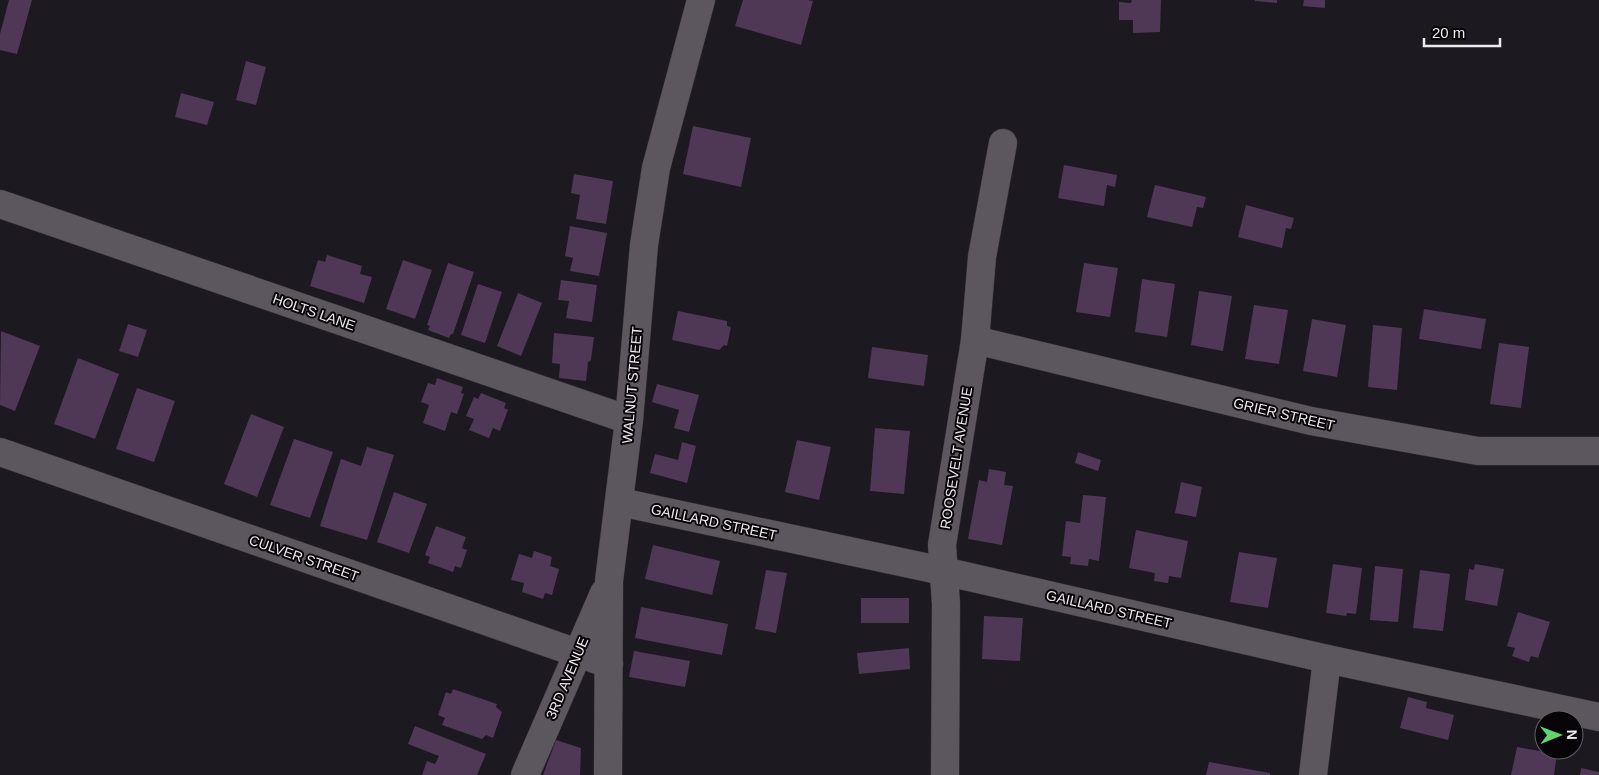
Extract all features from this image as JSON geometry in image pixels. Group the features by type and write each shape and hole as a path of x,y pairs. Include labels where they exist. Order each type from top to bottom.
{"street":[{"name":"WALNUT STREET","path":"608,775 609,580 629,420 644,245 656,168 701,0"},
{"name":"ROOSEVELT AVENUE","path":"945,775 946,604 942,545 975,340 982,258 1003,143"},
{"name":"HOLTS LANE","path":"0,204 629,420"},
{"name":"GRIER STREET","path":"975,340 1311,421 1478,452 1599,451"},
{"name":"CULVER STREET","path":"0,452 609,664"},
{"name":"GAILLARD STREET","path":"620,502 943,571 1327,659 1599,717"},
{"name":"3RD AVENUE","path":"525,775 609,580"},
{"path":"1313,775 1327,659"}],"building":[{"path":"9,0 32,0 17,54 0,50 0,34"},
{"path":"743,0 813,1 801,45 735,26"},
{"path":"1132,0 1161,0 1160,32 1133,33 1133,20 1119,20 1119,2 1131,3"},
{"path":"1277,0 1277,3 1255,1"},
{"path":"1304,0 1325,0 1325,8 1303,6"},
{"path":"246,61 266,67 256,105 236,100"},
{"path":"181,93 214,102 207,125 175,117"},
{"path":"693,126 751,138 741,187 683,174"},
{"path":"1064,165 1117,175 1115,187 1107,185 1104,206 1058,198"},
{"path":"574,174 613,181 606,224 576,219 580,195 571,193"},
{"path":"1155,185 1206,197 1203,208 1197,207 1192,227 1147,217"},
{"path":"1246,205 1294,218 1291,229 1286,228 1282,248 1238,237"},
{"path":"570,226 607,233 599,276 570,271 573,258 565,256"},
{"path":"327,255 362,266 360,274 372,277 364,303 310,286 318,260 325,262"},
{"path":"403,260 432,270 415,319 386,309"},
{"path":"448,263 474,272 453,334 449,338 428,330 430,326 427,325"},
{"path":"1084,263 1118,268 1110,317 1076,312"},
{"path":"1142,279 1175,284 1167,337 1135,332"},
{"path":"561,280 597,285 592,322 566,318 569,301 558,300"},
{"path":"478,284 502,292 485,343 461,335"},
{"path":"1199,291 1232,296 1223,351 1191,345"},
{"path":"518,293 542,303 521,356 497,346"},
{"path":"1254,305 1288,310 1279,364 1245,359"},
{"path":"1424,309 1486,319 1481,349 1419,339"},
{"path":"678,311 727,321 727,326 731,327 727,346 724,345 719,350 672,340"},
{"path":"1312,319 1346,325 1337,377 1303,371"},
{"path":"128,324 147,330 138,357 119,351"},
{"path":"1373,325 1402,328 1397,390 1368,387"},
{"path":"1,331 40,346 15,411 0,405"},
{"path":"554,333 594,337 586,381 559,378 560,364 552,363"},
{"path":"1499,343 1529,347 1521,408 1490,404"},
{"path":"872,347 928,355 924,386 868,378"},
{"path":"78,358 119,374 95,439 54,424"},
{"path":"437,378 463,387 461,393 464,394 457,414 451,412 445,431 423,423 429,405 421,402 428,383 435,385"},
{"path":"657,384 699,395 689,432 674,428 679,410 652,402"},
{"path":"137,388 175,401 154,462 116,449"},
{"path":"481,393 506,403 504,408 508,410 500,431 493,428 489,438 469,430 474,419 466,416 474,397 478,399"},
{"path":"251,414 284,427 257,497 224,484"},
{"path":"875,428 910,431 904,494 870,491"},
{"path":"294,439 333,452 310,518 270,505"},
{"path":"797,440 831,447 819,500 785,492"},
{"path":"682,442 696,446 687,483 650,473 655,454 678,460"},
{"path":"367,447 394,455 367,540 320,526 341,459 361,466"},
{"path":"1078,452 1101,460 1098,471 1075,463"},
{"path":"989,469 1006,472 1004,485 1013,486 1002,545 968,539 979,480 987,482"},
{"path":"1181,482 1202,487 1196,517 1175,513"},
{"path":"394,492 427,504 409,553 377,542"},
{"path":"1083,495 1106,497 1099,561 1089,559 1088,566 1070,564 1071,557 1062,556 1066,521 1080,523"},
{"path":"436,526 466,537 462,548 467,550 461,568 455,566 453,572 428,563 430,557 425,555"},
{"path":"1136,530 1188,541 1181,578 1169,576 1168,583 1154,581 1155,573 1129,568"},
{"path":"653,545 720,561 712,595 645,579"},
{"path":"534,551 552,557 550,566 559,569 552,595 545,593 543,599 522,592 524,583 511,580 519,554 532,558"},
{"path":"1239,552 1277,558 1268,608 1230,602"},
{"path":"1333,564 1362,568 1356,614 1347,613 1346,616 1326,613"},
{"path":"1475,564 1504,569 1497,606 1465,600 1469,569 1474,570"},
{"path":"1375,566 1403,569 1398,622 1370,620"},
{"path":"766,570 787,573 776,633 755,629"},
{"path":"1420,570 1450,574 1443,631 1413,628"},
{"path":"861,598 909,598 909,623 861,623"},
{"path":"641,607 728,624 722,655 635,638"},
{"path":"1518,612 1550,622 1538,658 1531,656 1529,662 1512,656 1515,648 1507,646"},
{"path":"984,616 1023,618 1020,661 982,659"},
{"path":"909,648 910,669 859,674 857,653"},
{"path":"634,651 690,661 685,687 629,677"},
{"path":"453,689 497,704 496,707 502,712 493,738 486,735 482,739 442,725 445,718 438,715 446,692 451,694"},
{"path":"1408,697 1427,702 1426,708 1454,715 1448,740 1400,728"},
{"path":"415,726 486,754 477,775 422,775 427,761 435,764 439,756 408,744"},
{"path":"556,740 581,748 580,775 543,775"},
{"path":"1517,747 1534,750 1534,760 1556,760 1554,775 1511,775"},
{"path":"1209,762 1270,773 1270,775 1206,775"},
{"path":"1581,768 1599,772 1599,775 1580,775"}]}
